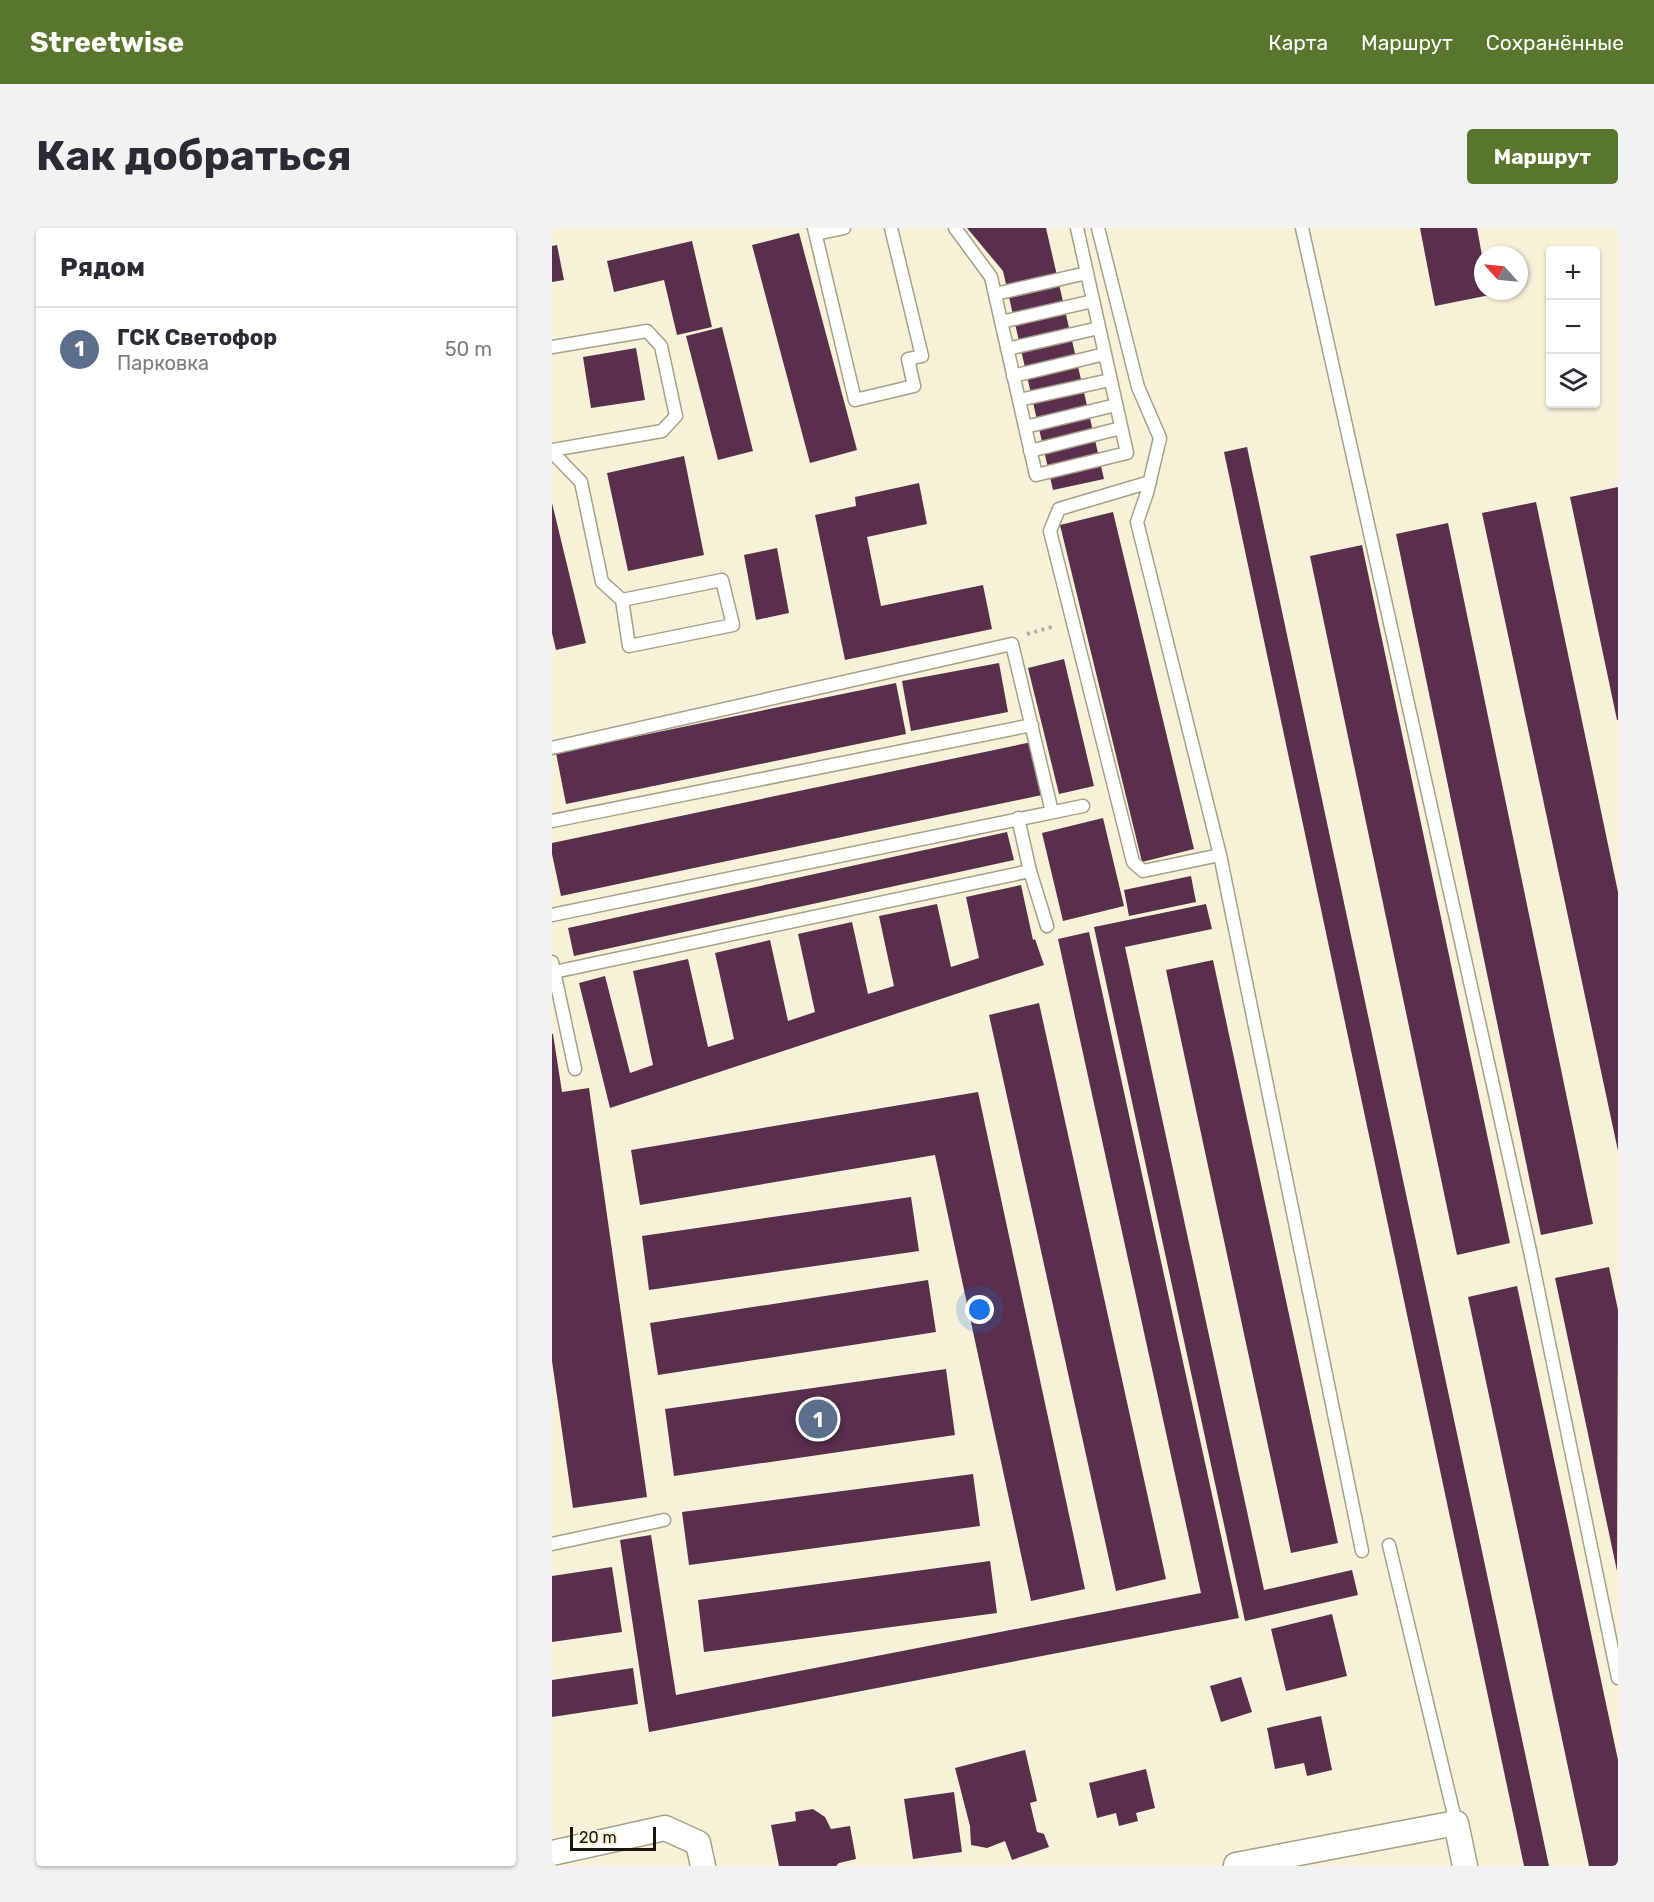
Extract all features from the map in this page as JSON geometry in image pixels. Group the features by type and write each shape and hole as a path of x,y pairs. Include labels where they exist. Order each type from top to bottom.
{"street":[{"path":"1236,1865 1455,1823 1465,1866"},
{"path":"552,1853 665,1828 698,1843 703,1866"}],"lane":[{"path":"843,228 815,231 855,400 914,386 908,359 922,356 891,228"},
{"path":"955,228 991,277 1036,475 1127,453 1077,228"},
{"path":"1098,228 1138,387 1160,438 1150,482 1137,522 1220,855 1362,1551"},
{"path":"1302,228 1530,1251 1618,1678"},
{"path":"995,294 1087,273"},
{"path":"1001,322 1093,301"},
{"path":"1007,349 1099,328"},
{"path":"552,346 647,331 661,346 676,416 662,431 552,451"},
{"path":"1013,376 1105,354"},
{"path":"1019,400 1110,380"},
{"path":"1025,427 1116,405"},
{"path":"1030,451 1121,428"},
{"path":"552,451 581,482 602,582 622,600 629,646 733,625 722,580 622,600"},
{"path":"1150,482 1059,509 1050,531 1133,862 1143,871 1220,855"},
{"path":"552,748 1012,644 1052,812"},
{"path":"552,821 1032,725"},
{"path":"552,915 1083,806"},
{"path":"1018,818 1030,871 1047,926"},
{"path":"575,1069 553,967 1030,871"},
{"path":"552,1544 664,1520"},
{"path":"1389,1545 1455,1823"}],"path":[{"path":"1012,644 1019,637 1073,621"}],"building":[{"path":"967,228 1046,228 1104,479 1053,490 1003,271"},
{"path":"1420,228 1477,228 1480,246 1474,246 1474,298 1435,306"},
{"path":"799,233 857,450 810,463 752,245"},
{"path":"692,241 712,327 677,335 664,280 614,292 607,261"},
{"path":"557,245 564,280 552,282 552,246"},
{"path":"722,327 753,451 718,460 686,336"},
{"path":"636,348 645,400 591,408 583,357"},
{"path":"1247,447 1549,1866 1524,1866 1224,452"},
{"path":"684,456 704,555 628,571 607,473"},
{"path":"919,483 927,524 867,537 881,606 983,585 992,629 845,660 815,515 856,506 855,497"},
{"path":"1618,487 1618,720 1617,720 1570,497"},
{"path":"1536,502 1618,892 1618,1151 1482,513"},
{"path":"552,503 586,643 556,650 552,633"},
{"path":"1113,512 1194,849 1142,862 1060,525"},
{"path":"1448,523 1593,1224 1541,1235 1396,534"},
{"path":"1362,545 1510,1243 1457,1255 1310,556"},
{"path":"777,548 789,613 756,620 744,555"},
{"path":"1064,659 1094,786 1059,794 1028,668"},
{"path":"999,663 1008,712 911,731 902,681"},
{"path":"896,683 906,734 566,804 556,753"},
{"path":"1032,742 1042,795 561,896 552,854 552,843"},
{"path":"1103,818 1124,906 1063,921 1042,833"},
{"path":"1007,832 1014,860 574,956 568,928"},
{"path":"1191,876 1196,902 1129,916 1124,890"},
{"path":"1021,885 1033,940 1035,939 1044,965 610,1108 579,983 605,976 630,1073 653,1065 633,971 688,959 708,1047 734,1039 715,953 770,940 788,1021 815,1012 798,934 852,922 868,994 894,986 879,916 937,904 951,967 979,958 966,897"},
{"path":"1206,904 1212,929 1125,947 1264,1590 1352,1570 1358,1595 1245,1621 1094,927"},
{"path":"1089,932 1239,1618 649,1732 620,1540 651,1535 676,1695 1201,1593 1058,939"},
{"path":"1213,960 1338,1543 1291,1553 1166,970"},
{"path":"1039,1003 1166,1579 1116,1591 989,1015"},
{"path":"552,1034 562,1092 589,1088 647,1497 573,1508 552,1361"},
{"path":"978,1092 1085,1589 1031,1601 935,1155 640,1205 631,1150"},
{"path":"911,1197 919,1251 649,1290 642,1236"},
{"path":"1609,1267 1618,1310 1617,1571 1555,1278"},
{"path":"928,1280 936,1332 658,1375 650,1323"},
{"path":"1517,1286 1618,1760 1618,1866 1589,1866 1468,1297"},
{"path":"946,1369 955,1435 674,1476 665,1409"},
{"path":"973,1474 980,1526 689,1565 682,1512"},
{"path":"990,1561 997,1613 704,1652 698,1600"},
{"path":"612,1567 622,1632 552,1642 552,1576"},
{"path":"1332,1614 1347,1676 1286,1691 1271,1629"},
{"path":"633,1668 638,1704 552,1717 552,1680"},
{"path":"1241,1677 1252,1712 1221,1722 1210,1686"},
{"path":"1321,1716 1332,1770 1307,1776 1304,1763 1275,1769 1267,1728"},
{"path":"1025,1750 1037,1801 1030,1803 1037,1832 1044,1834 1049,1847 1012,1860 1005,1841 987,1848 971,1845 970,1826 955,1768"},
{"path":"1146,1769 1155,1808 1136,1813 1138,1821 1119,1826 1116,1813 1097,1818 1089,1783"},
{"path":"954,1792 962,1852 913,1859 904,1799"},
{"path":"813,1809 825,1817 831,1829 850,1826 856,1859 839,1863 836,1866 779,1866 771,1825 796,1821 795,1812"}],"place":[{"name":"ГСК Светофор","path":"818,1419"}]}
